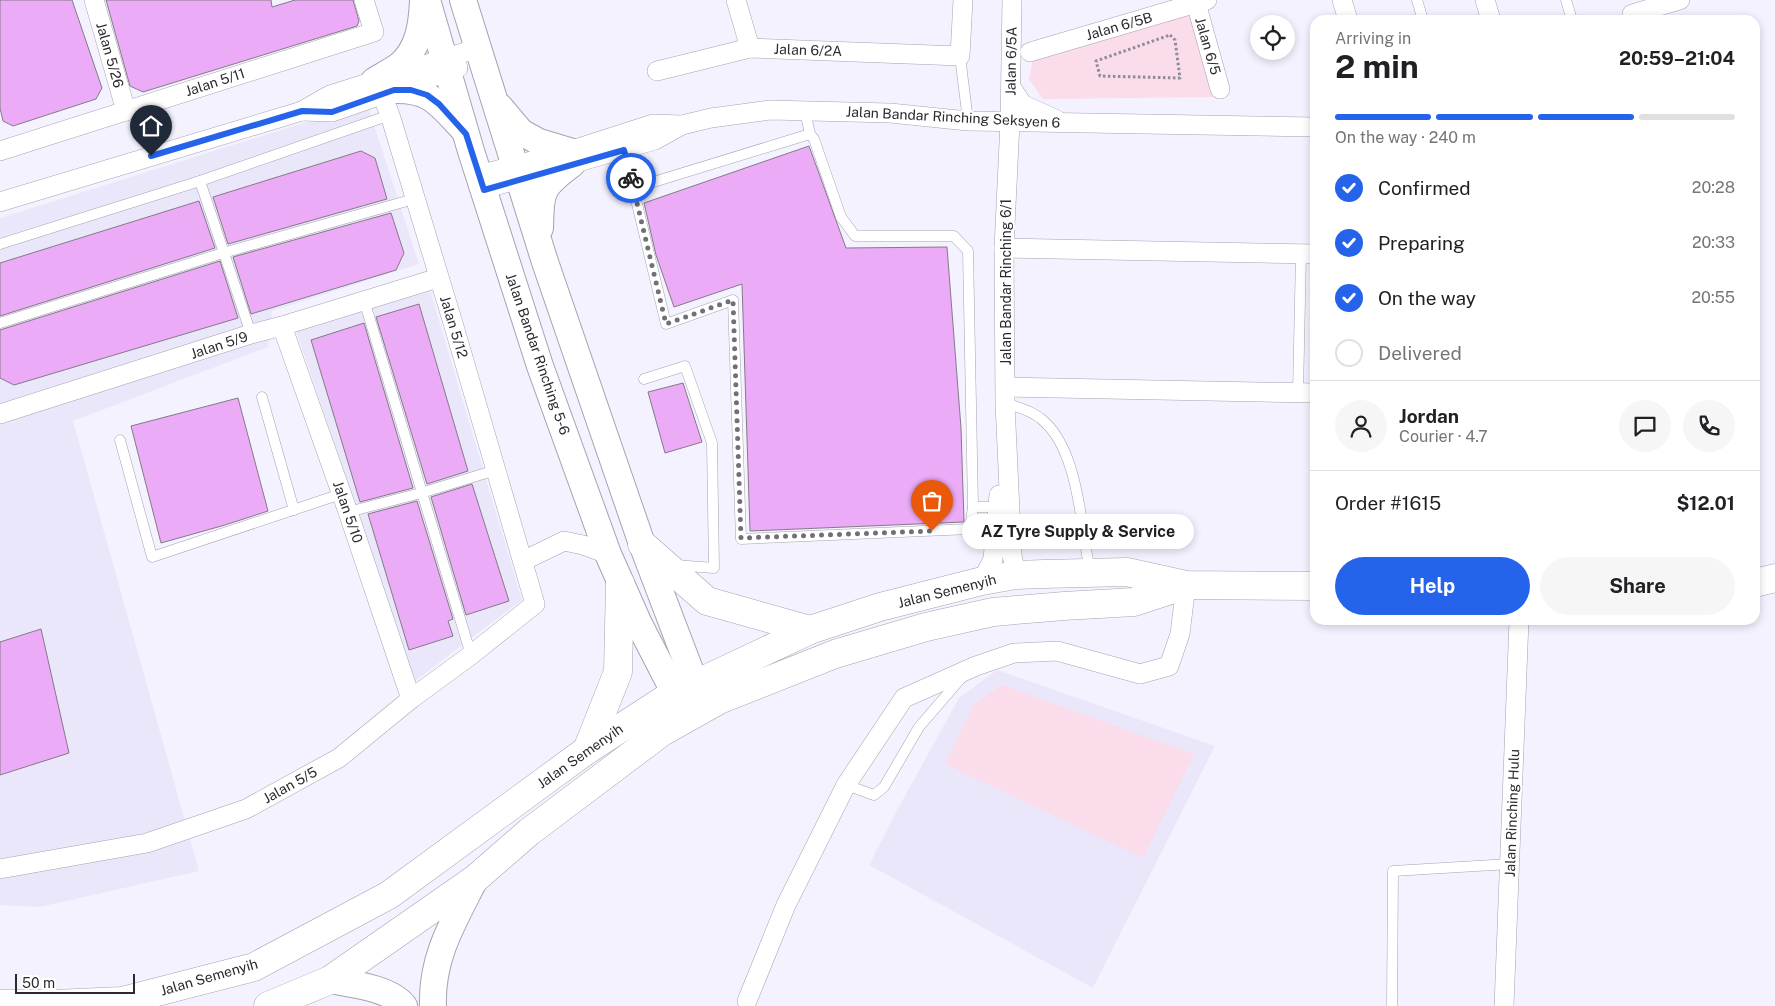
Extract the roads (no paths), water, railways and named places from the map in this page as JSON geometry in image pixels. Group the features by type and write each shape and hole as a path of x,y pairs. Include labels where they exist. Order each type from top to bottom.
{"main road":[{"path":"642,544 707,601 810,630"},
{"name":"Jalan Semenyih","path":"0,1004 122,1001 254,967 389,895 587,750 670,696 810,630 880,607 982,580 1016,575 1127,572 1186,585 1310,586"},
{"path":"1760,582 1775,578"},
{"path":"587,750 618,672 620,583"},
{"name":"Jalan Semenyih","path":"330,980 475,879 528,832 662,732 720,700 835,654 926,627 993,612 1134,602 1186,585"},
{"path":"268,1006 330,980"}],"street":[{"name":"Jalan 5/26","path":"94,0 126,111"},
{"name":"Jalan 5/11","path":"0,150 374,32 364,0"},
{"path":"385,95 401,64 416,46 423,0"},
{"name":"Jalan Bandar Rinching 5-6","path":"427,0 466,134 540,366 620,583 669,682 684,690 720,700"},
{"path":"463,0 539,243 642,544 690,670 684,690 662,732"},
{"path":"736,0 750,48"},
{"path":"960,56 963,0"},
{"name":"Jalan 6/5A","path":"1010,122 1012,0"},
{"path":"1342,0 1346,15"},
{"path":"1485,0 1490,15"},
{"path":"1631,11 1680,0"},
{"name":"Jalan 6/5B","path":"1030,52 1190,3"},
{"name":"Jalan 6/5","path":"1190,3 1220,89"},
{"name":"Jalan 6/2A","path":"658,71 750,48 960,56"},
{"path":"385,95 446,65 480,54"},
{"path":"968,121 988,114 1002,102 1011,87 1022,104 1043,115 1068,123"},
{"path":"0,202 302,111 330,95 385,95 411,90 427,95 439,104 466,134"},
{"name":"Jalan 5/12","path":"385,95 414,199 535,604"},
{"path":"495,101 521,132 570,157 553,178 540,201 539,243"},
{"name":"Jalan Bandar Rinching Seksyen 6","path":"570,157 624,150 655,140 682,126 712,118 770,110 890,113 968,121 1310,127"},
{"name":"Jalan Bandar Rinching 6/1","path":"1010,122 1004,248 1007,441 1012,555 1016,575"},
{"name":"Jalan Bandar Rinching Seksyen 6","path":"481,182 570,157 653,124 682,126"},
{"path":"1004,248 1308,254"},
{"name":"Jalan 5/9","path":"0,414 251,334 438,278"},
{"name":"Jalan 5/10","path":"282,326 348,512 411,699"},
{"path":"1006,395 1307,393"},
{"name":"Jalan Bandar Rinching 6/1","path":"982,580 993,559 999,507 1001,464 1007,441"},
{"path":"523,561 564,541 583,545 608,554"},
{"path":"747,1001 786,905 846,785 904,698 970,669 1014,653 1057,651 1140,674 1169,666 1180,634 1186,585"},
{"name":"Jalan 5/5","path":"0,869 147,843 246,809 339,758 411,699 535,604"},
{"name":"Jalan Rinching Hulu","path":"1504,1006 1520,625"},
{"path":"433,1006 435,972 442,944 475,879"},
{"path":"330,980 370,988 389,996 404,1006"}],"lane":[{"path":"1417,0 1422,15"},
{"path":"1566,0 1570,15"},
{"path":"960,56 968,121"},
{"path":"0,244 200,181 385,95"},
{"path":"805,111 810,134 814,139 841,217 855,236 954,236 968,252 973,507 970,529"},
{"path":"634,188 810,134"},
{"path":"624,150 666,324 733,300 741,538 997,528"},
{"path":"200,181 251,334"},
{"path":"0,323 223,254 414,199"},
{"path":"1307,393 1308,254"},
{"path":"364,300 470,655"},
{"path":"644,379 685,366 712,444 714,568 664,564"},
{"path":"1006,395 1050,427 1063,447 1073,477 1090,573"},
{"path":"262,397 294,510"},
{"path":"120,440 152,557 341,494"},
{"path":"348,512 421,493 496,470"},
{"path":"973,507 999,507"},
{"path":"846,785 874,795 884,787 919,727 970,669"},
{"path":"1392,1006 1393,871 1510,864"}],"place":[{"name":"AZ Tyre Supply & Service","path":"932,531"}]}
